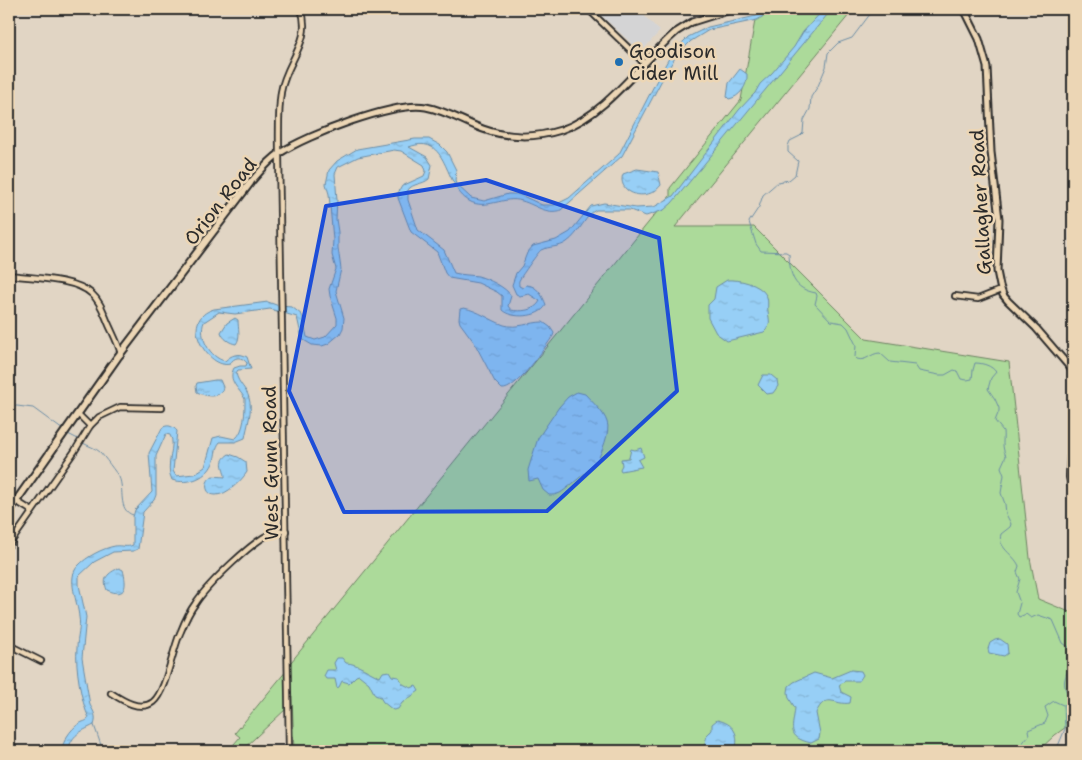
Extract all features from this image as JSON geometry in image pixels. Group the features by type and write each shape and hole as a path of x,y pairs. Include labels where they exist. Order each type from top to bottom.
{"main road":[{"name":"Orion Road","path":"9,511 121,354 250,183"}],"street":[{"path":"279,154 281,94 285,75 304,35 305,18 301,9"},
{"path":"588,9 644,63"},
{"path":"705,9 707,17 733,9"},
{"name":"Gallagher Road","path":"964,9 979,39 987,67 991,152 999,219 997,271 1001,290 1008,301 1036,328 1073,371"},
{"name":"Orion Road","path":"250,183 279,154 312,136 403,107 426,107 439,110 482,128 514,136 552,133 591,115 676,32 692,22 707,17"},
{"name":"West Gunn Road","path":"279,154 289,751"},
{"path":"9,275 75,284 85,288 100,304 121,354"},
{"path":"954,296 978,299 1001,290"},
{"path":"9,545 90,426 99,417 120,407 162,408"},
{"path":"78,414 90,426"},
{"path":"1073,437 1070,445 1072,454 1069,477 1073,494"},
{"path":"16,500 32,511"},
{"path":"111,693 125,702 137,705 148,705 154,701 164,682 180,632 196,602 254,543 274,532 286,531"},
{"path":"9,645 41,661"}],"highlighted area":[{"path":"486,180 659,238 677,391 547,511 344,512 289,391 326,206"}],"shaded area":[{"path":"594,9 637,9 660,31 641,52"}],"green space":[{"path":"757,9 854,9 675,227 754,227 866,339 1009,362 1030,558 1038,599 1072,613 1073,616 1073,722 1038,751 294,751 292,696 287,703 287,708 241,751 228,751 240,737 235,733 287,670 287,667 670,196 670,188 741,100"}],"water":[{"path":"770,9 776,9 757,20 709,30 691,41 676,56 664,76 622,156 561,210 546,210 515,200 475,204 461,194 439,154 432,147 422,144 409,147 427,157 432,165 429,179 412,186 408,190 408,200 418,230 444,250 454,273 478,276 492,281 511,296 508,306 511,310 523,311 531,309 540,301 529,294 520,296 516,294 512,285 516,273 533,246 556,240 570,232 591,206 604,203 636,208 654,207 673,196 739,110 755,93 760,84 794,47 803,32 824,9 832,9 672,203 664,210 646,216 630,210 596,210 589,215 567,242 540,251 519,280 519,286 523,288 526,285 530,285 541,295 546,305 538,313 518,316 506,313 502,310 502,296 497,292 478,283 449,278 445,273 437,252 411,232 398,198 398,193 402,186 424,176 426,171 424,165 401,151 394,150 358,157 338,167 335,174 336,219 341,269 336,291 344,318 343,328 340,334 328,344 322,346 312,345 302,339 297,317 270,309 235,314 219,312 204,322 204,340 215,356 225,361 235,355 247,357 251,369 238,370 236,373 248,395 250,403 245,438 235,442 220,442 208,471 197,479 185,482 172,480 169,468 172,439 170,435 166,434 156,456 156,495 143,512 138,549 113,552 94,562 79,576 79,585 86,617 82,658 90,705 95,719 94,725 74,737 68,751 61,751 70,732 89,718 83,703 78,674 77,644 79,621 73,583 75,571 85,559 100,551 115,546 133,545 133,517 135,510 152,492 149,453 162,428 170,426 177,431 173,471 176,476 194,474 205,467 213,438 221,436 235,439 243,426 245,399 233,381 232,373 234,368 246,366 247,363 243,359 238,358 234,359 230,364 222,364 206,352 200,343 197,333 198,323 203,315 214,309 268,302 279,306 292,307 302,315 307,337 315,340 325,337 337,324 329,289 336,269 332,255 333,240 329,194 326,184 329,170 337,161 357,149 415,139 429,139 440,145 447,152 456,170 456,184 471,198 484,201 508,194 516,194 542,205 555,205 569,198 619,154 672,53 688,37 708,27 756,16"},
{"path":"740,69 747,74 746,82 737,96 729,99 727,97 729,83"},
{"path":"637,169 658,172 661,185 655,191 648,194 634,194 628,191 622,181 623,174"},
{"path":"727,280 749,283 759,288 766,295 769,322 764,332 727,341 716,333 708,318 708,305 714,299 716,287"},
{"path":"464,308 509,326 543,322 554,333 522,376 508,388 502,389 495,382 474,342 460,323 460,309"},
{"path":"235,318 238,320 239,333 236,344 223,337 221,332 227,323"},
{"path":"763,375 771,375 777,380 778,386 773,393 767,394 758,385"},
{"path":"220,380 223,387 219,394 210,396 197,392 197,383"},
{"path":"577,392 585,394 598,407 607,422 607,437 594,465 562,492 556,495 549,495 543,490 538,479 529,481 528,470 538,438 559,407 568,397"},
{"path":"641,448 644,457 638,460 642,467 621,471 621,459 629,458 631,449"},
{"path":"229,454 246,462 247,472 238,483 225,493 216,495 209,493 207,484 210,478 213,476 225,477 222,462"},
{"path":"119,568 123,570 124,589 118,593 107,590 105,582 107,576"},
{"path":"1000,639 1007,644 1008,653 1004,656 989,653 990,643"},
{"path":"337,658 342,658 346,663 359,666 380,677 383,672 389,671 392,676 399,677 403,684 411,688 416,686 419,691 402,703 398,709 393,710 380,697 375,695 369,683 359,675 349,683 342,681 337,688 335,679 326,679 324,676 327,670 336,670 334,663"},
{"path":"851,670 861,671 863,675 859,681 845,681 839,685 841,692 851,697 850,703 827,701 820,706 816,713 820,733 819,739 811,743 803,741 794,735 795,708 789,698 789,686 814,673 832,678"},
{"path":"717,720 728,724 734,731 737,740 735,751 703,751 707,735 712,730 712,724"}],"waterway":[{"path":"874,9 852,38 838,43 828,53 826,67 811,97 810,109 804,120 803,133 790,141 788,146 788,152 798,161 795,175 789,180 778,182 763,195 759,207 749,222 756,244 761,251 786,252 789,254 790,268 794,280 802,288 816,293 815,304 831,321 843,323 848,328 856,345 855,357 857,359 860,360 880,353 890,362 915,365 919,371 945,375 954,370 957,371 961,379 967,380 972,379 975,363 987,365 996,372 991,378 988,389 999,408 995,421 1003,431 1003,446 1006,456 1001,467 1004,475 1001,493 1006,514 1011,524 1001,534 1000,539 1019,566 1017,572 1020,579 1016,592 1020,603 1017,614 1019,617 1026,614 1031,618 1038,615 1053,620 1063,643 1070,648 1067,658 1071,665 1064,683 1066,691 1073,699"},
{"path":"9,405 33,408 63,430"},
{"path":"68,434 80,440"},
{"path":"83,443 100,452 119,477 123,504 125,509 133,515"},
{"path":"1005,751 1020,746 1029,735 1028,730 1045,723 1048,716 1045,707 1054,701 1063,705 1073,704"},
{"path":"1056,751 1065,729 1064,706"},
{"path":"1065,722 1073,731"},
{"path":"94,725 103,751"}],"place":[{"name":"Goodison Cider Mill","path":"619,62"}]}
